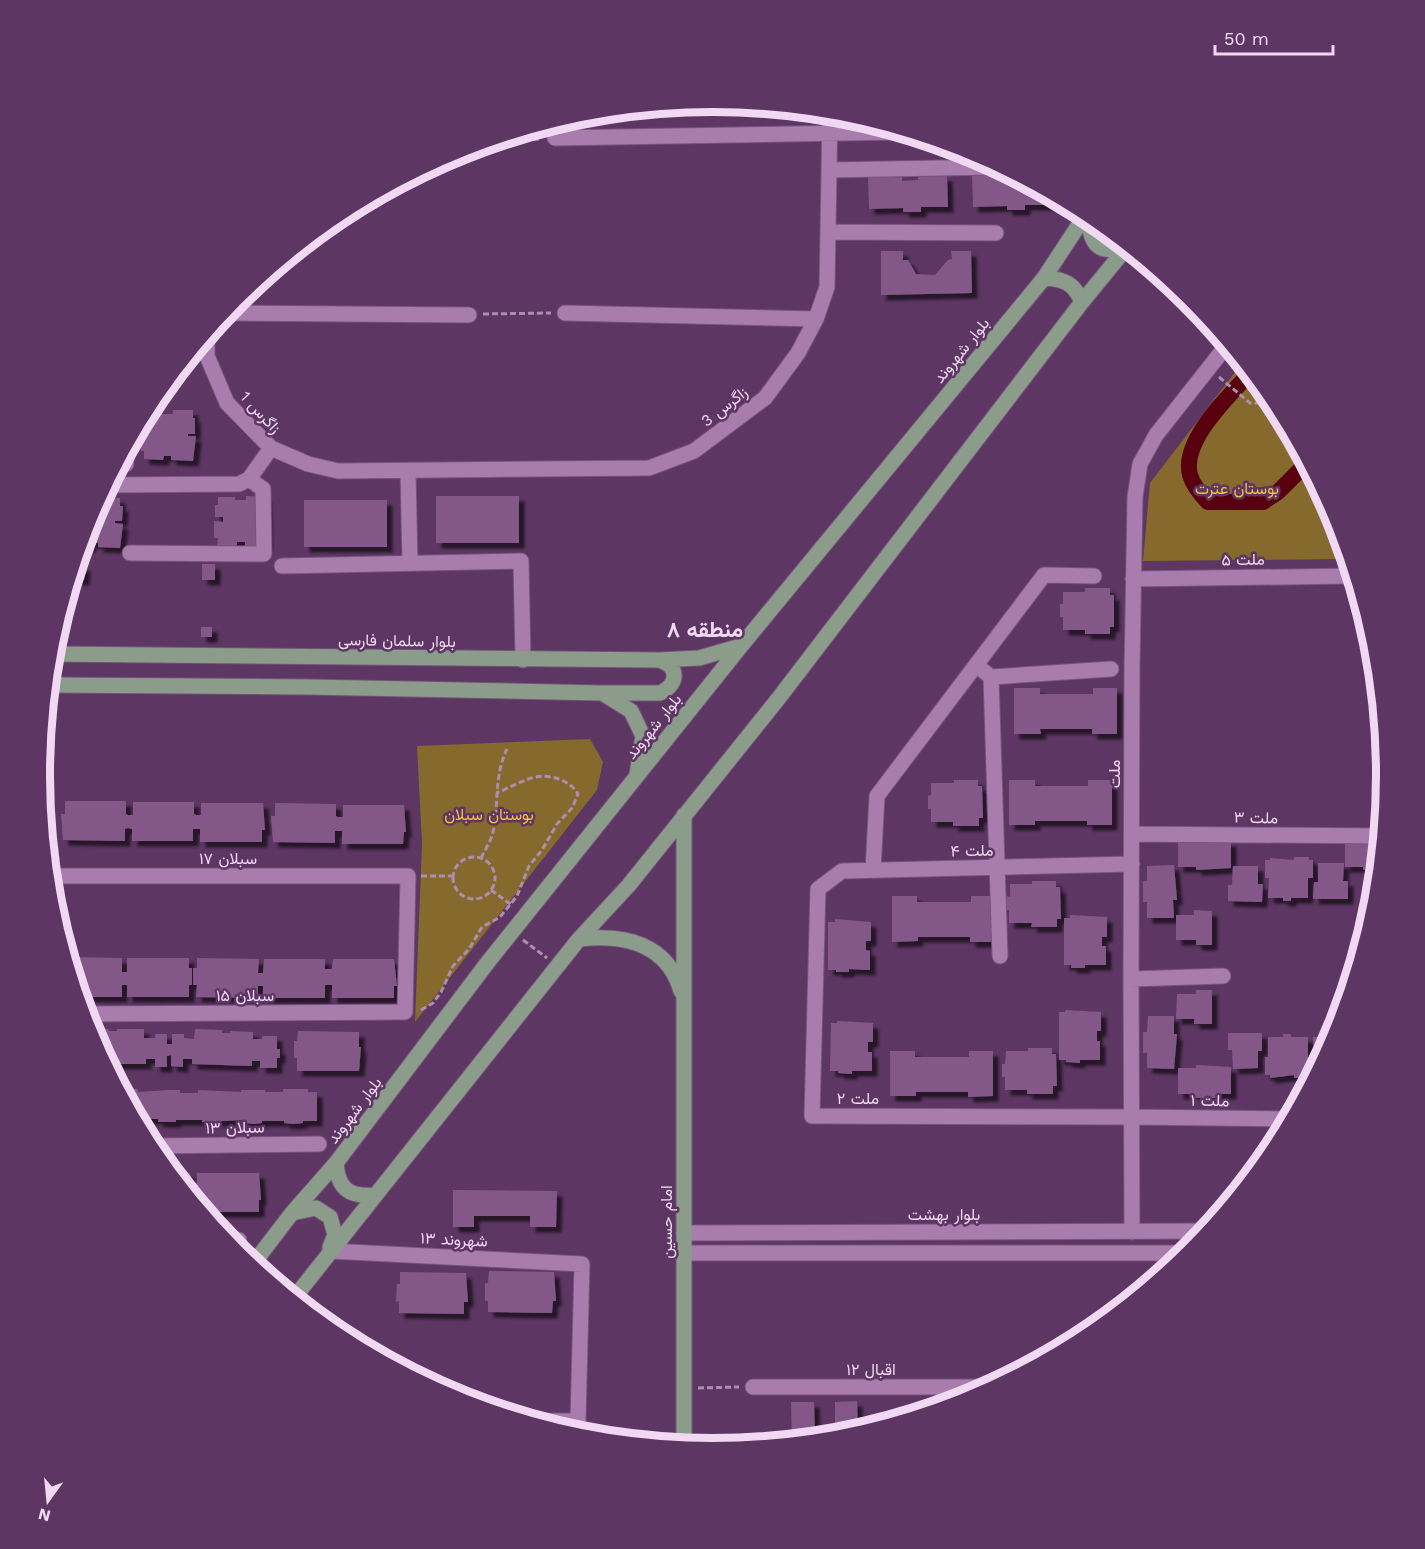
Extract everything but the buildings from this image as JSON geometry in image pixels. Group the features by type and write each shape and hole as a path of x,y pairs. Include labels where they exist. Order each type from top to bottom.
{"main road":[{"name":"بلوار شهروند","path":"258,1257 292,1213 336,1163 637,775 1044,278 1081,223"},
{"path":"1089,229 1090,238 1097,246 1117,250"},
{"path":"299,1292 557,966 628,885 778,699 1121,253"},
{"path":"1044,278 1060,279 1068,283 1078,293 1082,302"},
{"name":"بلوار سلمان فارسی","path":"61,654 658,660 699,658 741,646"},
{"path":"55,685 660,693 669,689 674,681 674,671 668,663 658,660"},
{"path":"602,693 631,711 643,736 637,775"},
{"name":"امام حسین","path":"684,815 684,1437"},
{"path":"579,939 601,936 622,938 644,946 663,958 677,976 684,999"},
{"path":"336,1163 337,1177 347,1190 358,1196 374,1195"},
{"path":"292,1213 316,1208 330,1217 335,1235 327,1254"}],"street":[{"name":"زاگرس 3","path":"408,471 649,468 694,451 765,398 798,353 816,319 827,286 830,122"},
{"path":"555,138 878,133"},
{"path":"829,170 978,167"},
{"path":"828,232 996,233"},
{"path":"237,313 469,315"},
{"path":"565,313 816,319"},
{"name":"زاگرس 1","path":"207,346 207,356 227,403 271,448 308,464 338,471 408,471"},
{"name":"ملت","path":"1132,1232 1131,979 1135,497 1140,464 1156,435 1222,351"},
{"path":"116,485 239,484 249,480 271,448"},
{"path":"408,471 410,563"},
{"path":"130,553 264,554 263,489 249,480"},
{"path":"282,566 521,561 523,660"},
{"path":"873,870 877,796 1044,575 1094,576"},
{"name":"ملت ۵","path":"1133,579 1345,576"},
{"path":"976,665 992,677 1111,669"},
{"path":"992,677 1000,956"},
{"name":"ملت ۳","path":"1132,834 1372,836"},
{"name":"ملت ۴","path":"818,889 842,871 1132,864"},
{"name":"سبلان ۱۷","path":"57,876 408,876"},
{"path":"405,1012 408,876"},
{"name":"ملت ۲","path":"818,889 812,1116 1132,1117"},
{"path":"1131,979 1223,976"},
{"name":"سبلان ۱۵","path":"95,1014 405,1012"},
{"name":"ملت ۱","path":"1132,1117 1279,1119"},
{"name":"سبلان ۱۳","path":"163,1146 319,1144"},
{"name":"بلوار بهشت","path":"684,1233 1192,1231"},
{"path":"684,1252 1171,1253"},
{"name":"شهروند ۱۳","path":"327,1254 582,1264 579,1414 578,1421 573,1423"},
{"name":"اقبال ۱۲","path":"753,1387 966,1387"}],"path":[{"path":"522,140 555,138"},
{"path":"469,315 565,313"},
{"path":"1230,387 1250,403 1262,403"},
{"path":"481,858 493,835 496,793 507,749"},
{"path":"405,1012 420,1010 434,1003 453,966 469,949 482,927 500,917 517,896 529,866 542,850 557,824 572,808 578,794 565,782 549,776 535,777 496,793"},
{"path":"468,857 481,858 491,865 495,878 491,890 483,897 472,899 462,895 455,887 453,876 457,864 468,857"},
{"path":"408,876 453,876"},
{"path":"491,890 516,908"},
{"path":"513,932 557,966"},
{"path":"684,1388 753,1387"}],"green space":[{"name":"بوستان عترت","path":"1237,370 1264,406 1287,443 1307,481 1339,559 1143,561 1150,483"},
{"name":"بوستان سبلان","path":"590,739 603,762 597,790 415,1022 422,843 417,746"}],"waterway":[{"path":"1244,379 1219,406 1199,434 1189,462 1190,475 1195,486 1208,502 1263,502 1278,492 1301,469"}],"district":[{"name":"منطقه ۸","path":"705,629"}]}
